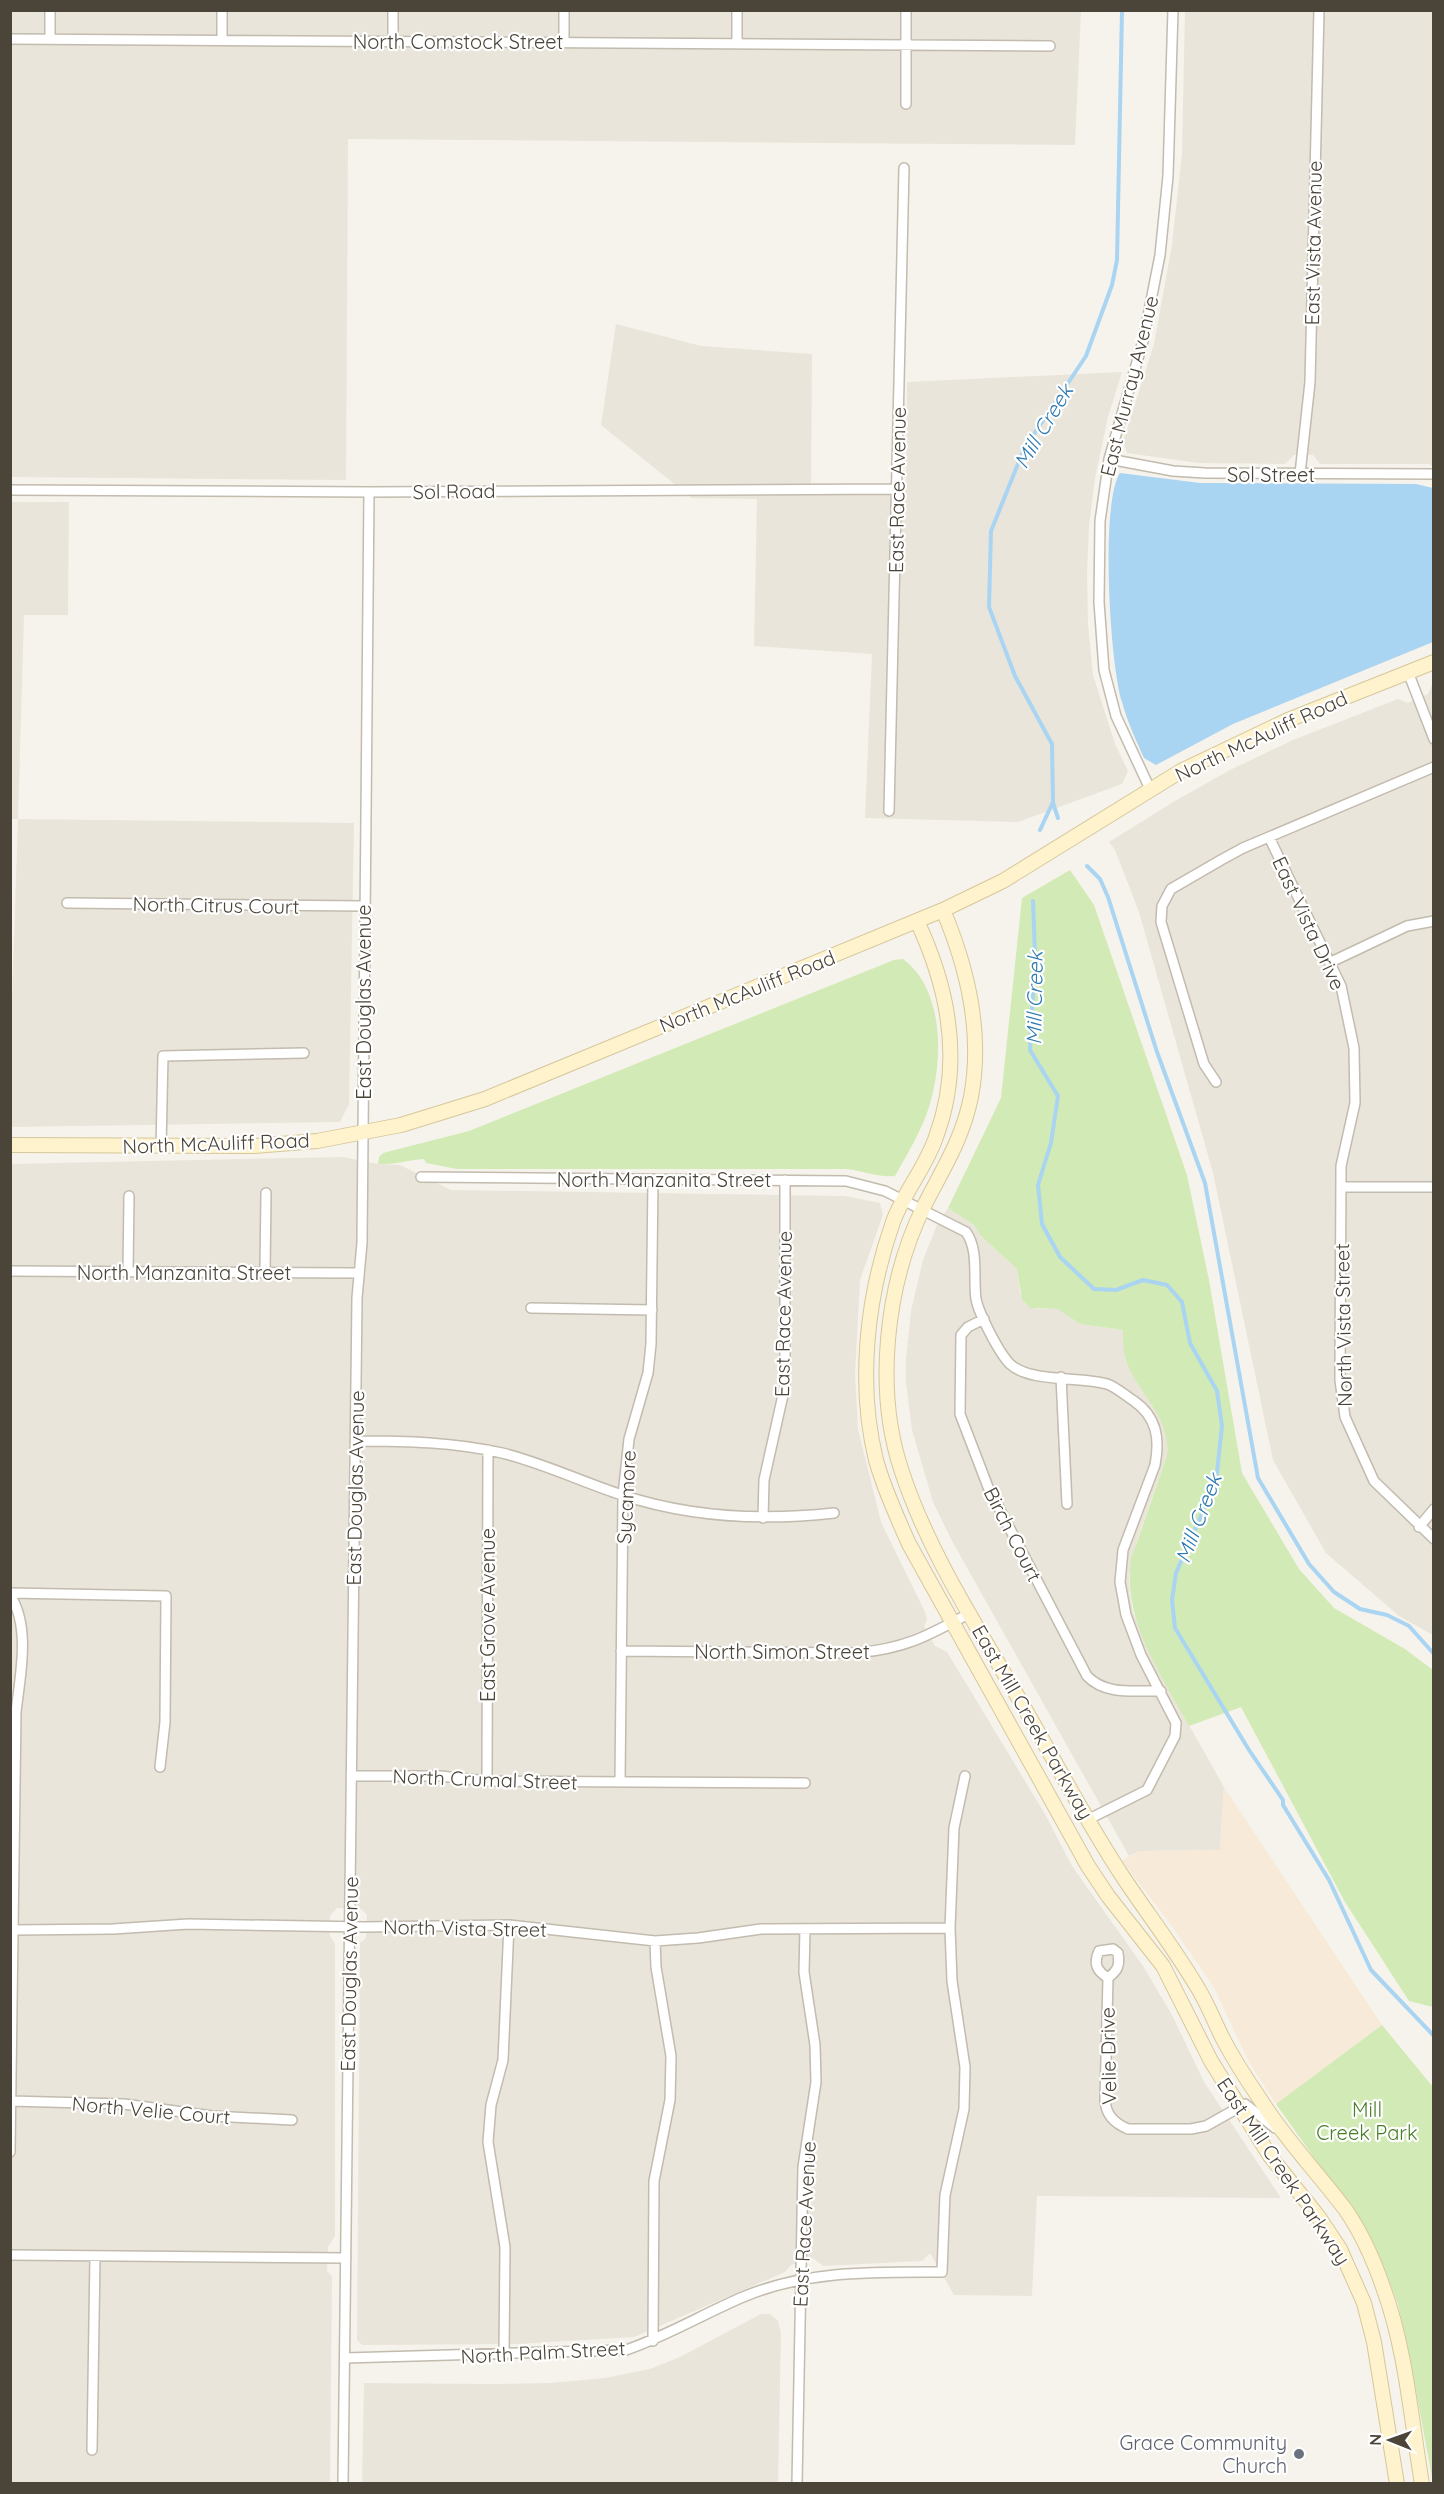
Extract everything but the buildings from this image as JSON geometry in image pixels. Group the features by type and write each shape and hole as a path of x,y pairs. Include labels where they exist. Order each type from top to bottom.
{"street":[{"path":"50,10 50,39"},
{"path":"222,10 222,39"},
{"path":"393,10 393,41"},
{"path":"564,10 564,42"},
{"path":"736,43 737,10"},
{"path":"906,10 906,104"},
{"name":"East Murray Avenue","path":"1150,789 1116,716 1109,693 1100,636 1101,521 1109,459 1143,341 1160,255 1168,176 1173,10"},
{"name":"East Vista Avenue","path":"1300,474 1310,382 1319,10"},
{"name":"North Comstock Street","path":"10,39 1050,46"},
{"name":"East Race Avenue","path":"889,811 904,168"},
{"name":"Sol Street","path":"1109,459 1173,471 1434,474"},
{"name":"Sol Road","path":"10,490 369,492 897,489"},
{"name":"East Douglas Avenue","path":"343,2484 358,1274 362,1243 369,492"},
{"name":"North McAuliff Road","path":"10,1144 161,1148 273,1145 362,1133 408,1123 485,1099 943,910 1003,881 1150,789 1235,743 1434,662"},
{"path":"1408,672 1434,739"},
{"path":"1216,1082 1204,1064 1161,922 1162,906 1171,889 1221,860 1269,837 1434,767"},
{"name":"East Vista Drive","path":"1269,837 1331,962 1346,1004 1356,1075 1355,1103 1343,1149 1341,1187"},
{"name":"North Citrus Court","path":"67,903 364,906"},
{"name":"East Mill Creek Parkway","path":"943,910 964,963 975,1032 975,1068 962,1131 951,1160 923,1209 894,1296 889,1360 889,1402 900,1468 926,1533 1121,1874 1184,1966 1225,2043 1284,2135 1346,2211 1365,2244 1384,2288 1398,2340 1422,2484"},
{"name":"East Mill Creek Parkway","path":"917,921 939,973 946,1000 950,1060 948,1088 936,1138 893,1223 871,1312 866,1388 869,1421 888,1496 909,1544 951,1623 1088,1866 1108,1896 1163,1966 1210,2061 1270,2156 1324,2224 1350,2270 1364,2303 1374,2342 1397,2484"},
{"path":"1331,962 1407,926 1434,921"},
{"path":"161,1148 163,1056 304,1053"},
{"name":"North Manzanita Street","path":"421,1177 785,1180 864,1184 957,1226 970,1238 977,1301 984,1319 1010,1365 1028,1373 1108,1384 1143,1408 1156,1428 1158,1451 1155,1465 1123,1551 1120,1582 1126,1615 1141,1654 1176,1723 1175,1736 1147,1790 1089,1819"},
{"name":"Sycamore","path":"620,1782 623,1496 629,1439 648,1373 652,1310 653,1180"},
{"name":"East Race Avenue","path":"763,1518 765,1480 785,1386 785,1180"},
{"path":"1341,1187 1434,1187"},
{"name":"North Vista Street","path":"1341,1187 1340,1380 1345,1417 1374,1482 1434,1539"},
{"path":"265,1271 266,1193"},
{"path":"128,1271 129,1196"},
{"name":"North Manzanita Street","path":"10,1271 265,1271 358,1274"},
{"path":"531,1308 652,1310"},
{"name":"Birch Court","path":"984,1319 968,1327 961,1335 960,1414 988,1487 1087,1676 1095,1685 1108,1690 1161,1691"},
{"path":"1060,1377 1067,1504"},
{"path":"356,1441 441,1442 488,1450 541,1464 623,1496 696,1513 763,1518 834,1512"},
{"name":"East Grove Avenue","path":"487,1781 488,1450"},
{"path":"1419,1527 1434,1509"},
{"path":"10,1594 166,1596 165,1722 160,1767"},
{"path":"10,1594 20,1611 21,1665 16,1712 15,1930 10,2152"},
{"name":"North Simon Street","path":"621,1650 857,1653 889,1650 913,1643 970,1613"},
{"name":"North Crumal Street","path":"351,1776 440,1776 487,1781 805,1783"},
{"path":"950,1929 954,1828 965,1776"},
{"name":"North Vista Street","path":"15,1930 113,1929 188,1924 350,1927 509,1925 655,1941 698,1938 761,1929 950,1929"},
{"path":"504,2355 505,2247 488,2142 491,2105 503,2060 509,1925"},
{"name":"East Race Avenue","path":"797,2484 803,2167 816,2082 815,2044 804,1972 805,1929"},
{"name":"North Palm Street","path":"345,2358 626,2350 652,2341 744,2297 801,2280 838,2272 942,2272 945,2195 964,2109 965,2067 952,1981 950,1929"},
{"path":"652,2341 654,2181 670,2100 671,2056 656,1966 655,1941"},
{"name":"Velie Drive","path":"1108,1978 1105,2100 1110,2117 1128,2129 1191,2129 1206,2126 1239,2106"},
{"name":"North Velie Court","path":"11,2101 124,2104 212,2116 292,2120"},
{"path":"1239,2106 1247,2104 1284,2135"},
{"path":"10,2255 346,2259"},
{"path":"92,2450 95,2256"}],"shaded area":[{"path":"11,11 1081,11 1075,145 348,139 346,480 11,477"},
{"path":"1185,11 1433,11 1433,467 1430,464 1320,464 1313,455 1294,455 1285,464 1198,463 1127,453 1123,442 1154,344 1172,245 1182,153"},
{"path":"616,324 701,346 812,354 811,486 906,485 907,382 1122,372 1108,417 1095,478 1089,526 1087,572 1088,624 1093,675 1115,744 1128,771 1122,784 1018,822 865,818 872,654 754,646 757,499 692,498 601,425"},
{"path":"11,502 69,502 68,615 24,615 18,819 11,819"},
{"path":"1433,683 1433,1635 1399,1616 1326,1553 1273,1460 1213,1173 1139,912 1115,850 1109,842 1230,770 1293,740 1398,699 1408,703 1428,694"},
{"path":"18,819 354,823 349,1104 340,1122 11,1127 11,1031"},
{"path":"343,1157 378,1164 400,1165 451,1190 845,1196 880,1203 883,1215 860,1280 855,1374 858,1429 881,1522 925,1612 927,1620 924,1626 935,1646 947,1652 1045,1814 1072,1866 1143,1966 1172,2015 1204,2082 1281,2198 1037,2196 1032,2296 954,2295 930,2253 922,2261 823,2266 813,2258 791,2265 785,2272 634,2337 517,2344 362,2345 357,2340 360,1943 366,1938 367,1915 361,1909 337,1908 330,1916 330,1936 335,1944 335,2236 328,2247 327,2271 332,2276 330,2483 11,2483 10,1164"},
{"path":"948,1208 974,1225 981,1236 1017,1269 1020,1293 1026,1305 1037,1309 1059,1309 1080,1324 1123,1330 1126,1362 1157,1411 1167,1433 1167,1456 1138,1537 1129,1575 1130,1594 1133,1612 1154,1663 1224,1787 1220,1850 1139,1851 1129,1856 952,1541 933,1502 912,1430 906,1383 906,1359 911,1311 923,1260 937,1225"},
{"path":"1224,1787 1382,2025 1276,2104 1249,2062 1213,1986 1169,1922 1122,1861 1139,1851 1220,1850"},
{"path":"761,2314 770,2314 778,2321 781,2333 778,2483 362,2483 364,2383 551,2383 605,2378 650,2369 680,2357"}],"green space":[{"path":"1070,870 1094,905 1187,1175 1209,1280 1242,1473 1299,1569 1334,1608 1405,1649 1433,1670 1433,2007 1409,2001 1345,1902 1241,1707 1189,1726 1146,1646 1132,1604 1131,1559 1167,1456 1167,1442 1160,1418 1127,1363 1123,1330 1080,1324 1058,1309 1030,1308 1022,1300 1017,1269 981,1236 974,1225 948,1208 1001,1098 1022,898"},
{"path":"903,959 916,971 932,1002 938,1038 938,1057 927,1114 895,1176 845,1169 457,1169 426,1163 424,1159 378,1164 379,1157 383,1153 469,1131 894,960"},
{"name":"Mill Creek Park","path":"1382,2025 1433,2087 1433,2483 1398,2304 1385,2270 1366,2231 1276,2104"}],"water":[{"path":"1120,473 1200,483 1416,484 1433,488 1433,642 1233,724 1156,765 1144,758 1129,723 1122,702 1114,655 1109,585 1110,516 1114,490"}],"waterway":[{"name":"Mill Creek","path":"1040,830 1053,802 1052,744 1015,676 989,607 991,531 1024,449 1086,356 1112,285 1117,260 1122,10"},
{"path":"1053,803 1058,818"},
{"path":"1087,866 1100,879 1108,897 1157,1052 1205,1183 1258,1478 1309,1564 1334,1592 1360,1609 1387,1615 1409,1626 1434,1654"},
{"name":"Mill Creek","path":"1033,901 1035,954 1030,1050 1058,1096 1051,1143 1038,1185 1042,1224 1060,1257 1094,1289 1116,1290 1143,1280 1167,1285 1182,1302 1190,1343 1217,1391 1222,1426 1216,1482 1176,1573 1172,1600 1175,1628 1249,1750 1283,1800 1283,1805 1329,1880 1371,1970 1434,2036"}],"place":[{"name":"Grace Community Church","path":"1299,2454"}]}
